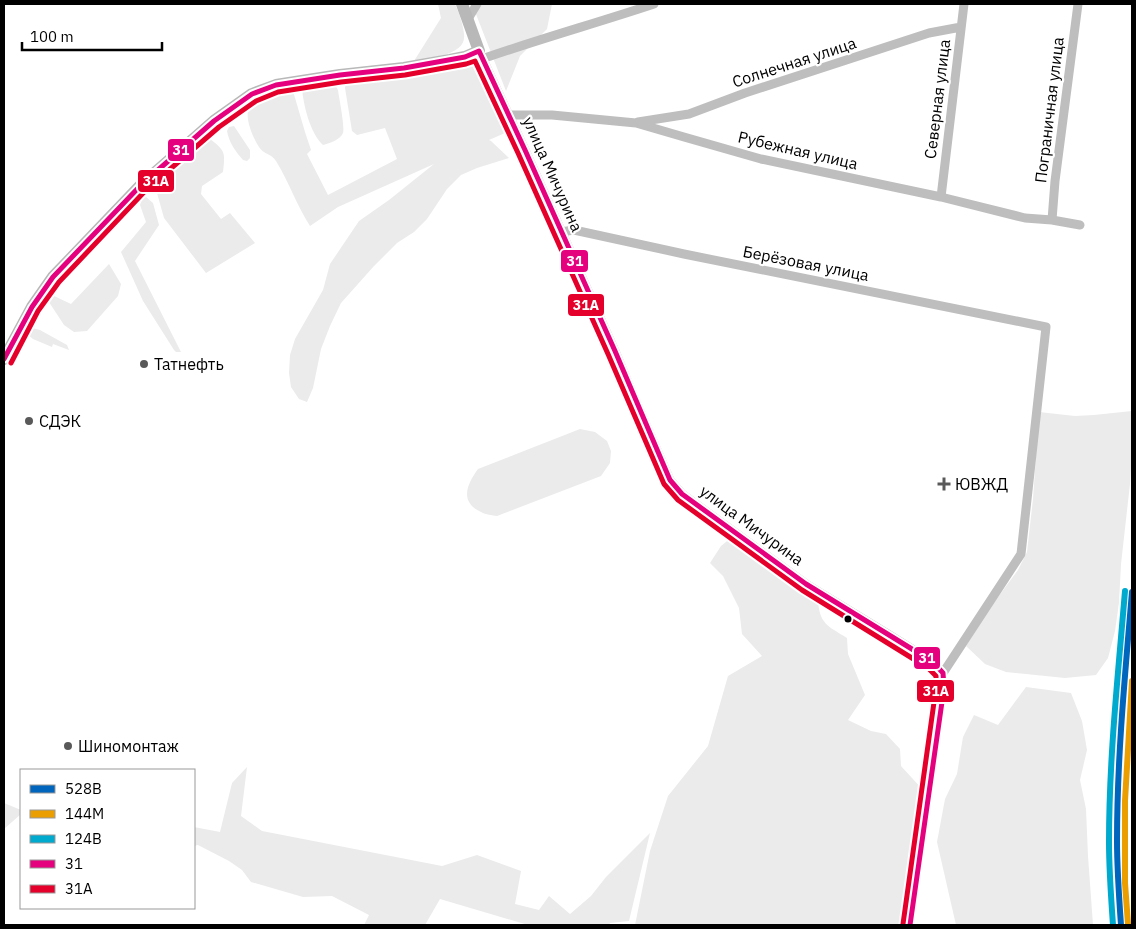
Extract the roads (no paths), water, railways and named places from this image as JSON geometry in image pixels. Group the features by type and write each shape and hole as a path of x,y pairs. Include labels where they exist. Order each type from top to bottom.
{"main road":[{"name":"улица Мичурина","path":"462,4 481,55"},
{"path":"4,359 32,307 53,277 142,184 214,121 252,94 276,85 404,68 465,56 481,55"}],"street":[{"path":"468,19 477,4"},
{"path":"481,55 607,20 654,4"},
{"name":"Северная улица","path":"941,197 964,4"},
{"name":"Пограничная улица","path":"1052,220 1055,181 1078,4"},
{"name":"Солнечная улица","path":"636,123 689,114 745,93 929,33 961,27"},
{"name":"улица Мичурина","path":"481,55 615,351 670,480 682,494 806,584 933,662 943,673 1021,554 1046,327"},
{"name":"Рубежная улица","path":"508,115 552,115 636,123 761,159 941,197 1025,218 1080,225"},
{"name":"Берёзовая улица","path":"561,232 574,230 1046,327"}],"place":[{"name":"Татнефть","path":"144,364"},
{"name":"СДЭК","path":"29,421"},
{"name":"ЮВЖД","path":"944,484"},
{"name":"Шиномонтаж","path":"68,746"}]}
